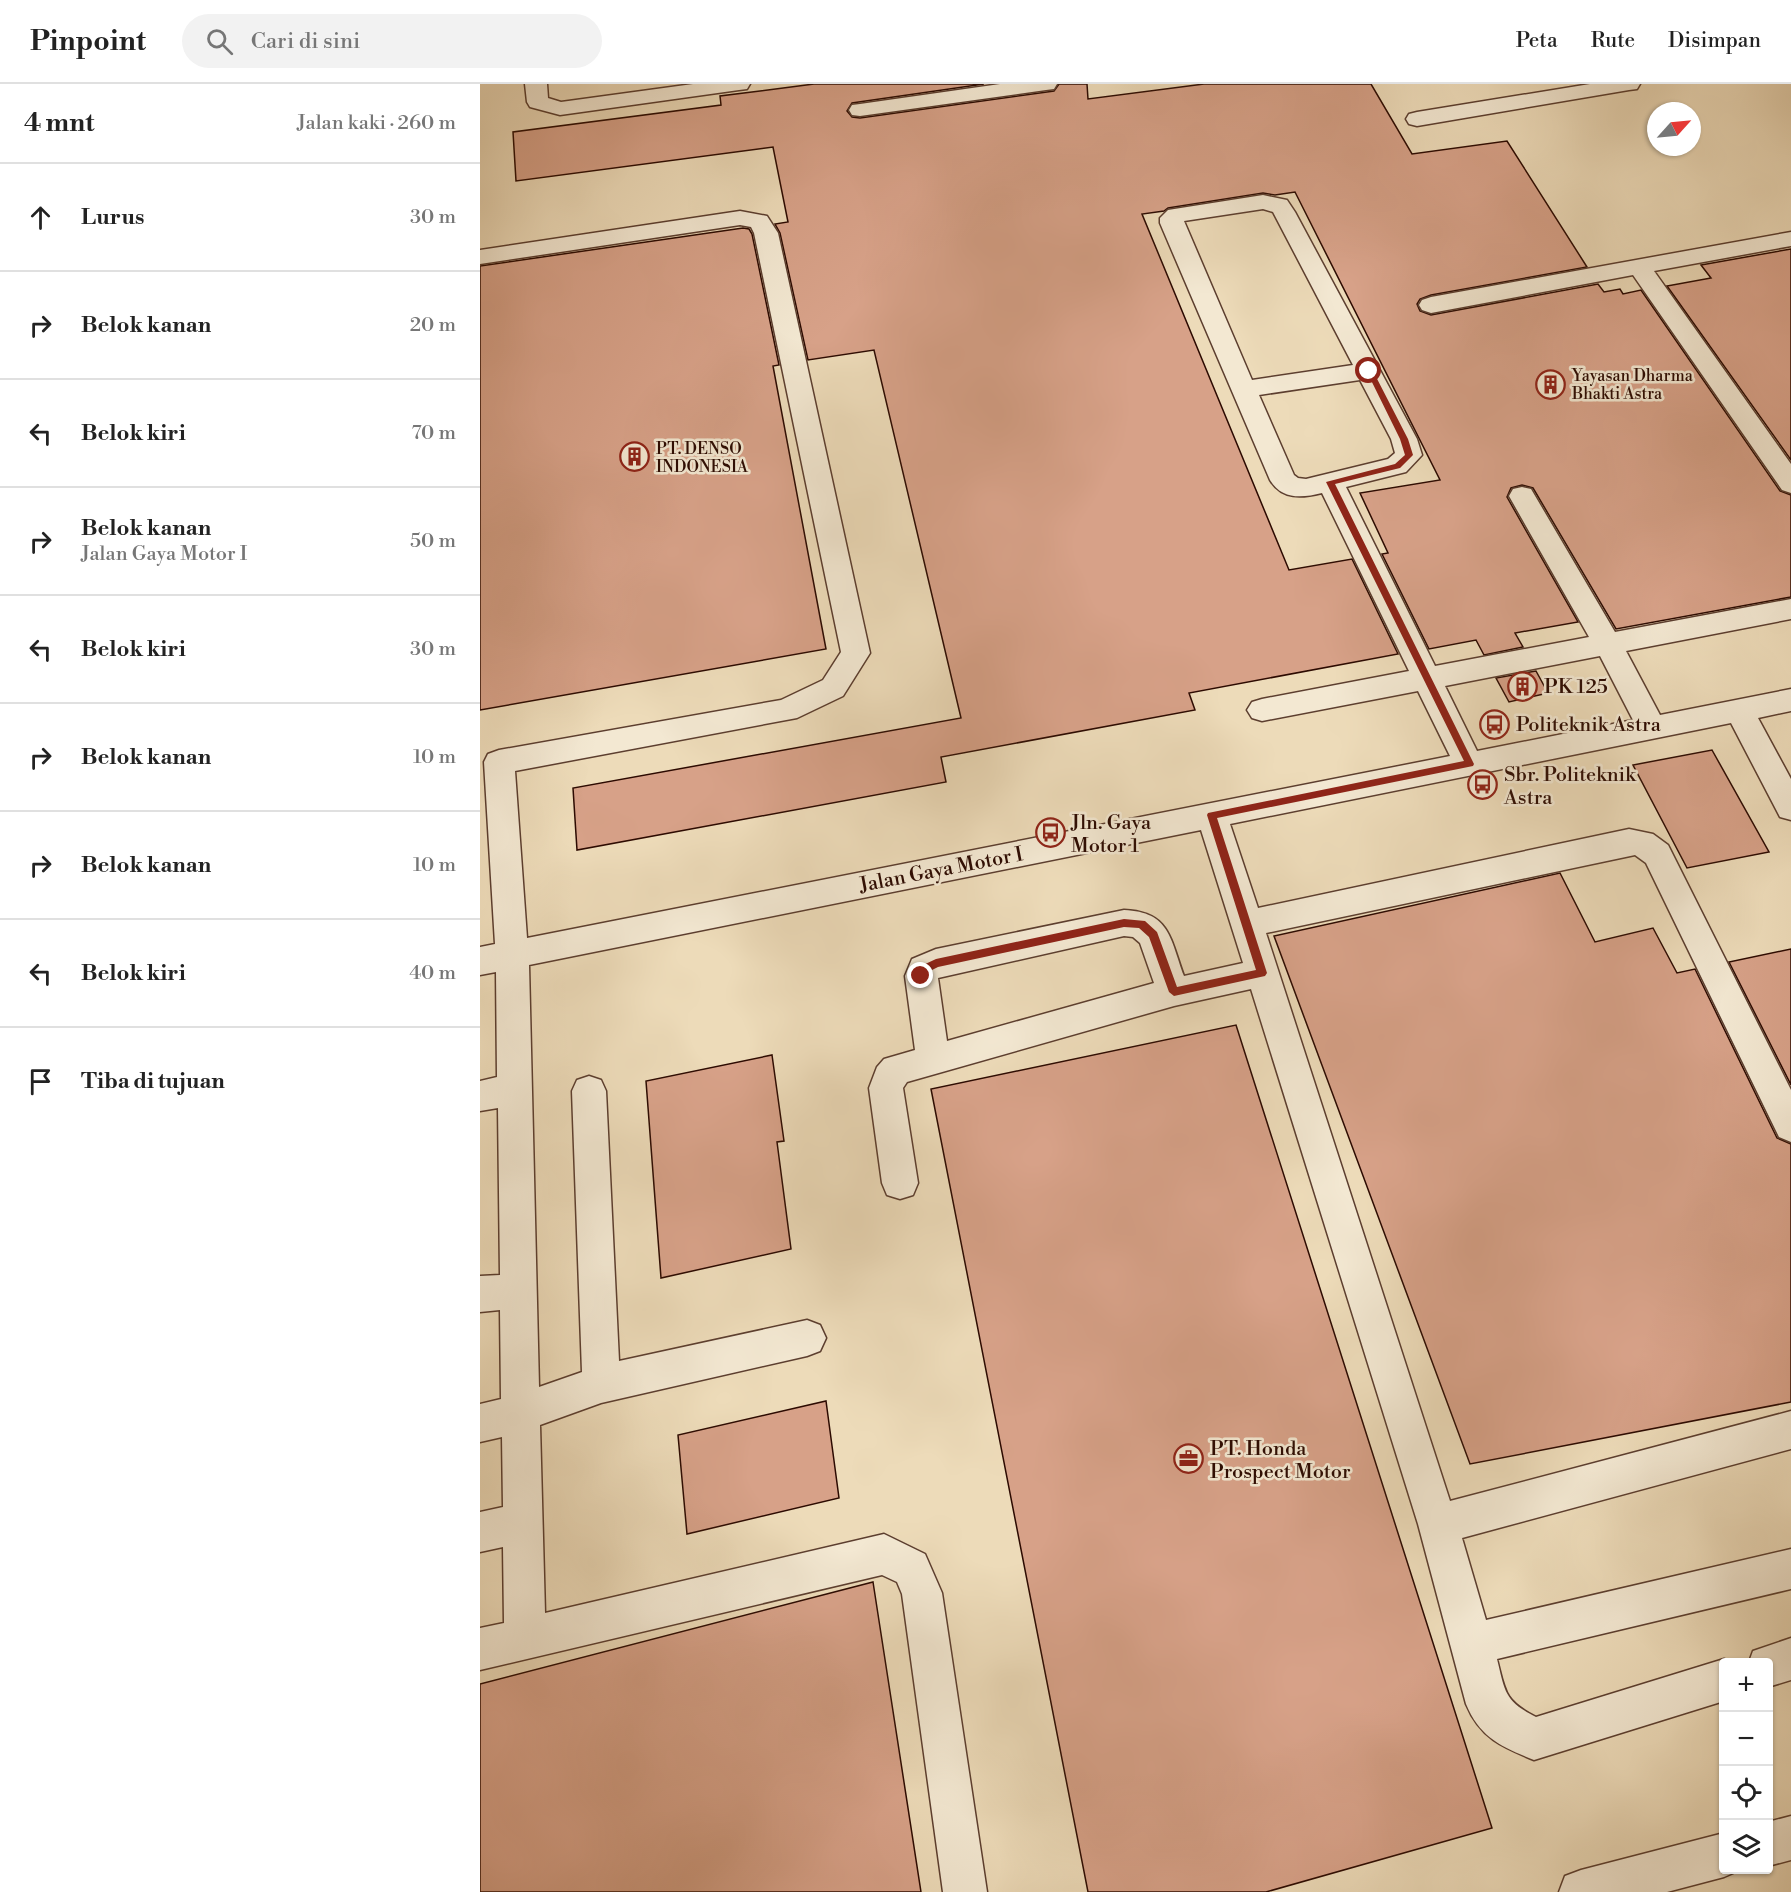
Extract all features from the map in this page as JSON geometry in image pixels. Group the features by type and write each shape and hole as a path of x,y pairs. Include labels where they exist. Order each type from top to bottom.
{"street":[{"path":"536,84 538,102 560,109 739,84"},
{"path":"860,110 1046,84"},
{"path":"1417,119 1534,91 1629,84"},
{"path":"1263,202 1279,205 1369,371 1404,439 1409,455 1397,466 1306,488 1292,487 1283,480 1244,389 1172,223 1172,218 1176,215 1263,202"},
{"path":"480,256 740,218 759,221 766,233 856,653 833,688 787,710 490,764 512,955 525,1638"},
{"path":"1431,305 1791,239"},
{"path":"1639,267 1791,484"},
{"path":"1244,389 1369,371"},
{"path":"1330,482 1469,764"},
{"path":"1522,496 1608,645 1652,727"},
{"path":"1262,711 1791,609"},
{"name":"Jalan Gaya Motor I","path":"480,961 1791,700"},
{"path":"1739,710 1791,808"},
{"path":"1212,815 1438,1524 1487,1704 1503,1724 1534,1739 1719,1682"},
{"path":"1246,924 1629,842 1642,843 1657,854 1791,1126"},
{"path":"933,1058 921,976 924,969 936,963 1124,923 1141,924 1153,935 1174,992"},
{"path":"900,1183 886,1088 889,1077 896,1070 1174,992 1262,973"},
{"path":"480,1095 515,1089"},
{"path":"589,1091 602,1384"},
{"path":"480,1294 518,1291"},
{"path":"480,1423 522,1413 602,1384 807,1338"},
{"path":"1438,1524 1791,1430"},
{"path":"480,1532 523,1523"},
{"path":"480,1649 884,1554 911,1568 922,1593 965,1892"},
{"path":"1472,1644 1791,1569"},
{"path":"1773,1664 1791,1659"},
{"path":"1773,1843 1791,1838"},
{"path":"1581,1892 1719,1856"}],"building":[{"path":"814,84 984,84 852,103 847,111 852,117 860,118 1054,91 1059,84 1087,84 1088,99 1204,84 1371,84 1412,154 1507,141 1587,267 1431,295 1420,299 1417,304 1420,311 1431,315 1598,284 1604,292 1620,289 1623,294 1641,290 1780,491 1791,495 1791,597 1616,629 1533,488 1522,485 1511,488 1507,497 1578,622 1515,633 1523,647 1484,655 1476,640 1429,649 1382,554 1388,553 1360,493 1440,480 1295,192 1275,195 1263,193 1168,208 1164,211 1142,214 1289,570 1352,559 1398,654 1189,693 1195,710 941,757 946,782 577,850 573,788 961,718 874,350 808,360 780,233 775,224 788,222 773,147 516,181 513,132 721,105 720,96"},
{"name":"PT. DENSO INDONESIA","path":"743,228 749,229 752,234 779,365 773,366 826,649 480,710 480,266"},
{"path":"1791,249 1791,460 1667,286 1711,278 1701,265"},
{"name":"PK 125","path":"1536,671 1548,693 1509,702 1496,678"},
{"path":"1712,750 1769,852 1687,868 1633,765"},
{"path":"1560,873 1595,942 1653,928 1677,973 1695,969 1777,1138 1791,1144 1791,1402 1470,1464 1274,936"},
{"path":"1791,949 1791,1085 1729,962"},
{"name":"PT. Honda Prospect Motor","path":"1236,1025 1492,1828 1266,1892 1088,1892 931,1089"},
{"path":"772,1055 784,1141 777,1142 791,1249 661,1278 646,1081"},
{"path":"826,1401 839,1498 687,1534 678,1435"},
{"path":"873,1582 921,1892 480,1892 480,1684"}],"place":[{"name":"Yayasan Dharma Bhakti Astra","path":"1551,384"},
{"name":"PT. DENSO INDONESIA","path":"635,457"},
{"name":"PK 125","path":"1523,686"},
{"name":"Politeknik Astra","path":"1495,724"},
{"name":"Sbr. Politeknik Astra","path":"1483,785"},
{"name":"Jln. Gaya Motor 1","path":"1050,833"},
{"name":"PT. Honda Prospect Motor","path":"1189,1459"}],"route":[{"path":"921,976 924,969 936,963 1124,923 1141,924 1153,935 1174,992 1262,973 1212,815 1469,764 1330,482 1397,466 1409,455 1404,439 1369,371"}]}
